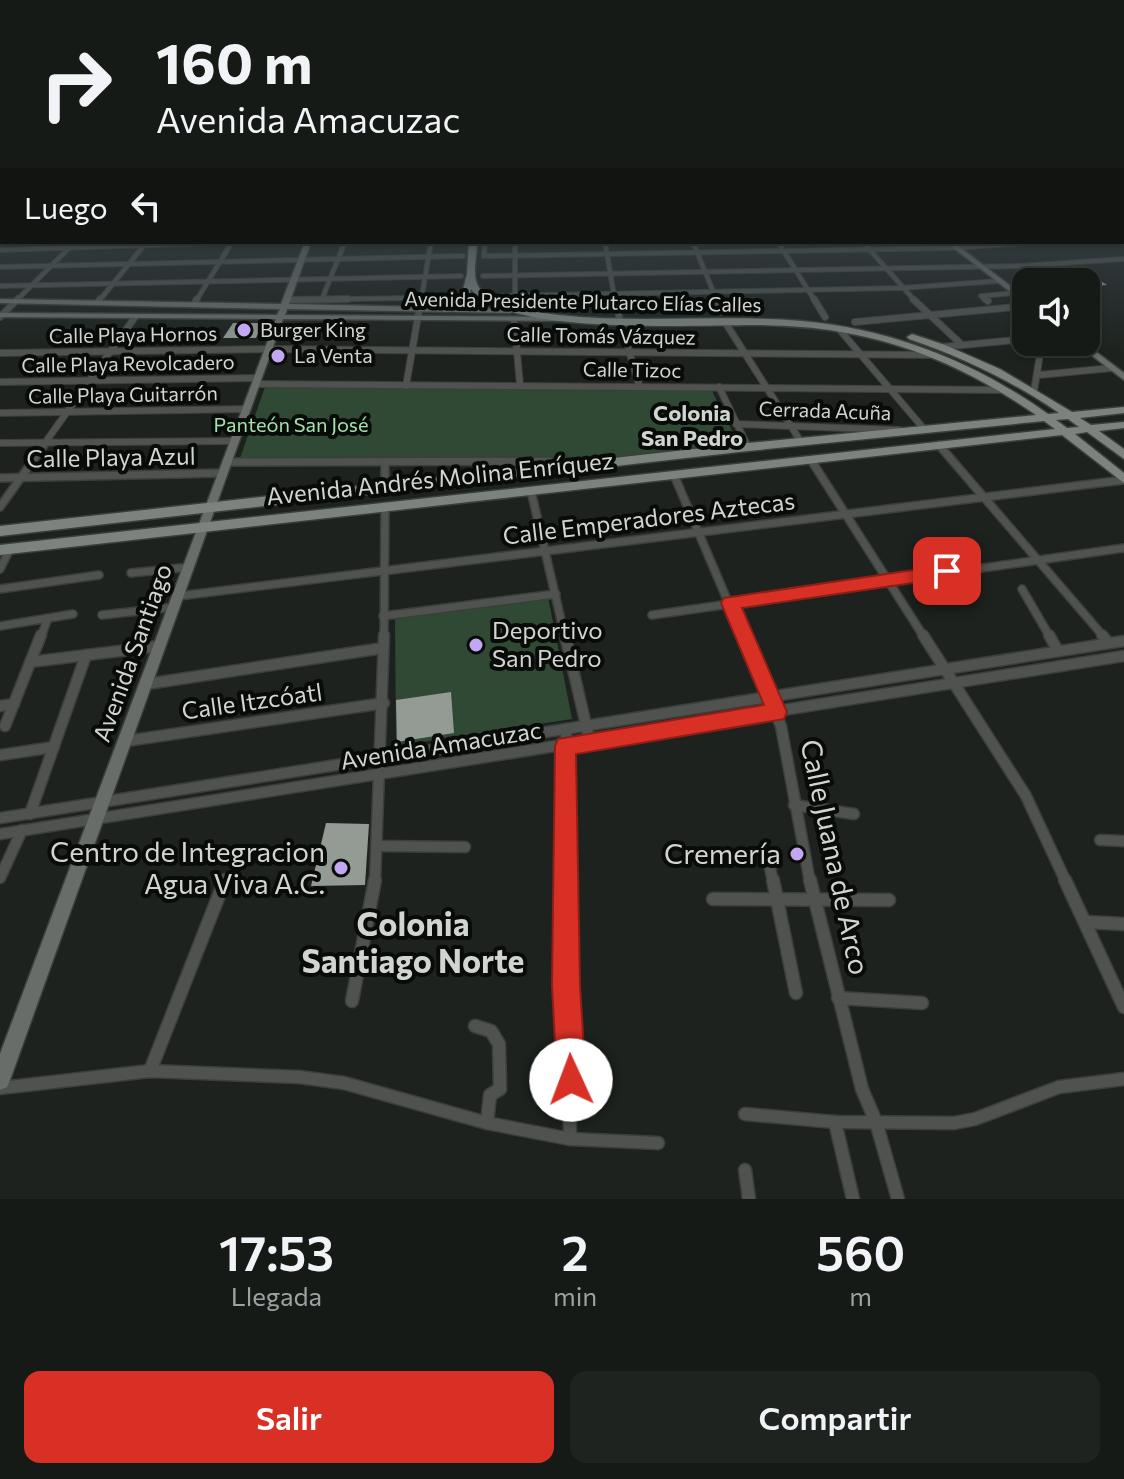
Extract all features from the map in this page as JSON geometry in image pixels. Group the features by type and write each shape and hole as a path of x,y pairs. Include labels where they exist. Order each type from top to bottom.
{"main road":[{"name":"Avenida Santiago","path":"0,1080 105,802 307,244"},
{"path":"447,310 464,304 467,297 465,276 473,244"},
{"path":"953,245 1012,291"},
{"path":"465,276 478,293 512,315"},
{"name":"Avenida Presidente Plutarco Elías Calles","path":"0,301 286,303 416,314 447,310 567,319 617,316"},
{"name":"Avenida Presidente Plutarco Elías Calles","path":"1,316 416,314 825,317 855,322 939,351 1034,391 1124,455"},
{"name":"Avenida Presidente Plutarco Elías Calles","path":"723,317 839,329 939,351 1009,390 1124,479"},
{"path":"1096,356 1124,377"},
{"name":"Avenida Andrés Molina Enríquez","path":"0,531 748,447 1124,410"},
{"name":"Avenida Andrés Molina Enríquez","path":"5,550 1124,425"}],"street":[{"path":"0,250 74,244"},
{"path":"1,316 74,244"},
{"path":"98,302 144,244"},
{"path":"194,304 231,244"},
{"path":"322,299 344,244"},
{"path":"406,386 416,314 431,244"},
{"path":"485,244 486,256 982,244"},
{"path":"515,244 515,296"},
{"path":"605,244 617,316 639,385"},
{"path":"694,244 723,317 801,442"},
{"path":"779,244 825,317"},
{"path":"865,244 901,288 962,345"},
{"path":"0,267 463,256"},
{"path":"483,276 980,266 1124,259"},
{"path":"0,286 465,276"},
{"path":"501,296 901,288 999,281"},
{"path":"973,289 988,301"},
{"path":"981,296 1012,293"},
{"path":"286,303 322,299 467,297"},
{"path":"855,322 1012,306"},
{"path":"512,315 520,385"},
{"path":"0,507 135,317"},
{"path":"839,329 889,389 918,430"},
{"name":"Calle Tomás Vázquez","path":"267,349 860,354 939,351 962,345 1012,340"},
{"name":"Calle Playa Hornos","path":"0,353 267,349"},
{"path":"1034,391 1041,356"},
{"path":"1039,375 1112,368"},
{"name":"Calle Playa Revolcadero","path":"0,382 256,381"},
{"name":"Calle Tizoc","path":"256,381 406,386 639,385 1009,390"},
{"path":"719,387 748,447"},
{"name":"Calle Playa Guitarrón","path":"0,413 246,409"},
{"name":"Cerrada Acuña","path":"736,424 918,430"},
{"path":"0,443 234,441"},
{"path":"939,445 1109,643"},
{"path":"811,460 1026,796 1124,1007"},
{"path":"226,462 627,461"},
{"path":"385,462 385,487"},
{"name":"Calle Playa Azul","path":"0,478 222,473"},
{"name":"Calle Juana de Arco","path":"674,475 777,712 814,901 838,998 862,1089 876,1122 898,1199"},
{"name":"Calle Emperadores Aztecas","path":"102,615 177,601 384,572 1124,479"},
{"path":"531,491 590,742"},
{"path":"352,1001 374,892 378,846 384,703 385,507"},
{"path":"652,615 1124,548"},
{"path":"0,569 5,550"},
{"path":"131,573 190,567"},
{"path":"0,589 99,575"},
{"path":"1022,589 1058,651"},
{"path":"383,616 556,594"},
{"path":"0,626 73,614"},
{"path":"5,726 48,618"},
{"name":"Avenida Amacuzac","path":"0,818 566,732 1124,641"},
{"path":"30,662 161,646"},
{"path":"147,684 383,648"},
{"path":"30,814 86,655"},
{"name":"Avenida Amacuzac","path":"0,834 382,776 1124,656"},
{"path":"856,685 863,699"},
{"name":"Calle Itzcóatl","path":"126,741 384,703"},
{"path":"0,706 14,704"},
{"path":"566,732 570,1139"},
{"path":"0,755 54,747"},
{"path":"794,805 854,814"},
{"path":"0,878 22,830"},
{"path":"1100,840 1124,841"},
{"path":"378,846 465,847"},
{"path":"768,858 796,993"},
{"path":"150,1071 225,880"},
{"path":"713,899 889,900"},
{"path":"1085,922 1124,924"},
{"path":"838,998 922,1003"},
{"path":"475,1026 491,1031 499,1044 500,1089 490,1095 487,1123"},
{"path":"0,1088 150,1071 299,1077 344,1083 487,1123 570,1139 658,1143"},
{"path":"745,1114 835,1122 954,1123 975,1119 1059,1087 1124,1079"},
{"path":"835,1122 853,1199"},
{"path":"745,1170 749,1199"}],"green space":[{"name":"Panteón San José","path":"265,387 712,391 739,445 614,460 239,461"},
{"name":"Deportivo San Pedro","path":"548,597 572,719 396,746 395,617"}],"building":[{"name":"Burger King","path":"233,323 263,323 256,338 223,338"},
{"path":"451,692 454,733 397,742 396,700"},
{"name":"Centro de Integracion Agua Viva A.C.","path":"326,823 369,824 365,885 311,886"}],"place":[{"name":"Burger King","path":"244,330"},
{"name":"La Venta","path":"278,356"},
{"name":"Deportivo San Pedro","path":"476,645"},
{"name":"Cremería","path":"797,854"},
{"name":"Centro de Integracion Agua Viva A.C.","path":"341,868"}],"district":[{"name":"Colonia San Pedro","path":"692,426"},
{"name":"Colonia Santiago Norte","path":"413,944"}],"route":[{"path":"571,1080 566,986 566,746 777,712 730,603 947,571"}]}
